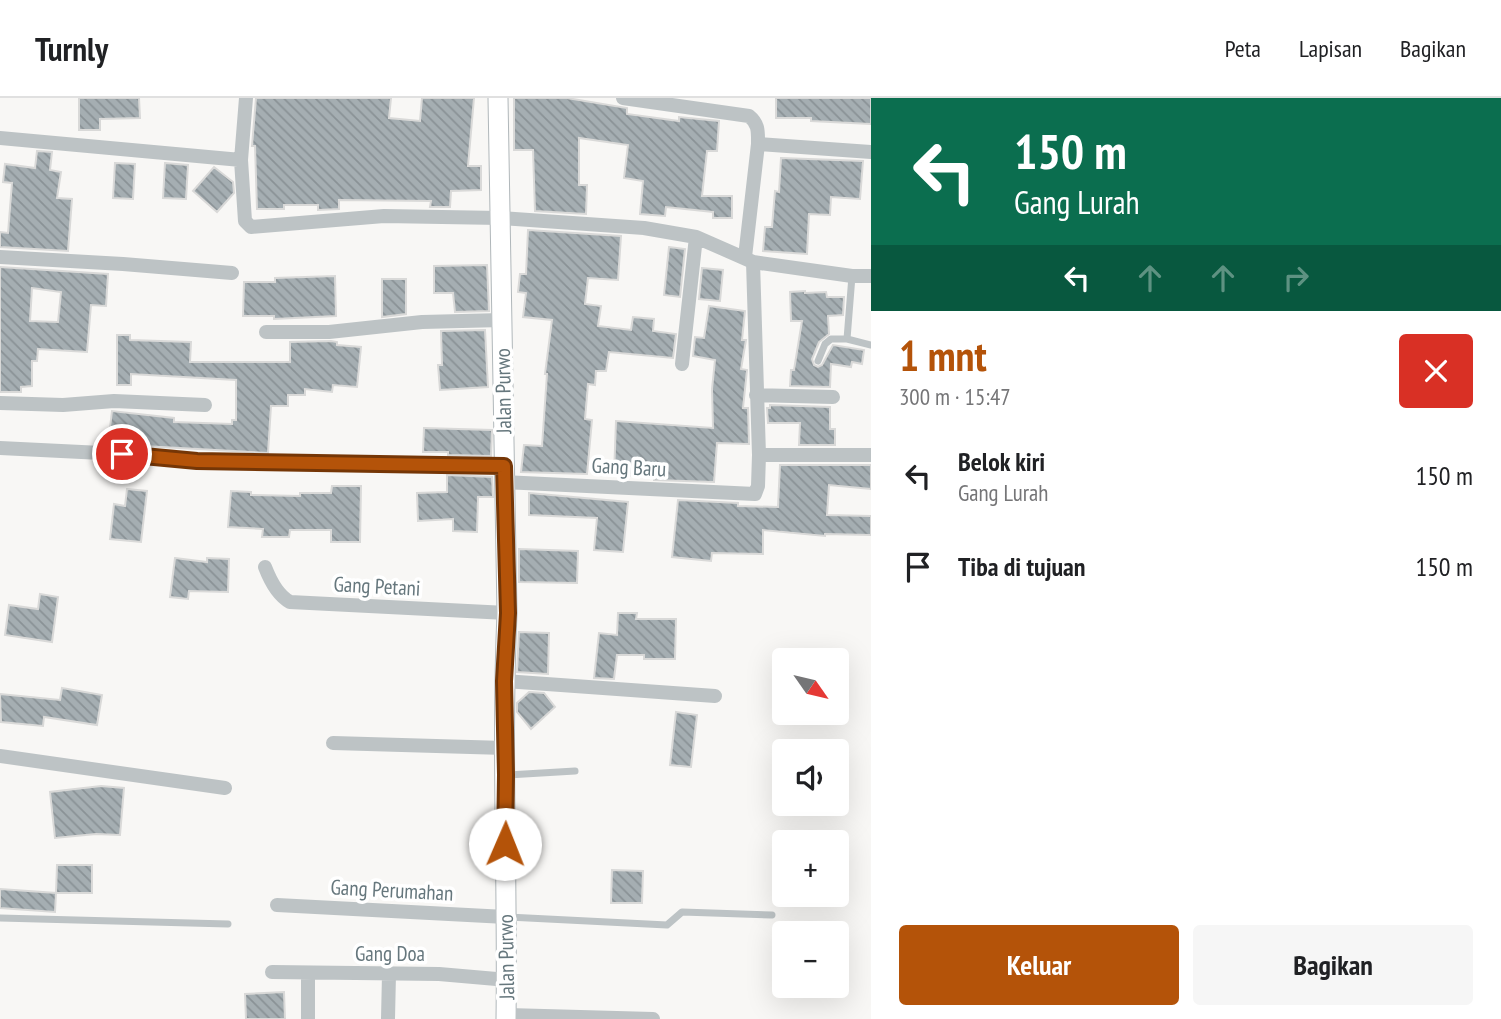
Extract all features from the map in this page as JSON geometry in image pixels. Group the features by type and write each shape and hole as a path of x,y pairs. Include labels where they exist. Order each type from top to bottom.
{"street":[{"path":"246,98 241,160 245,221 251,227 363,216 500,218 644,228 696,237 749,260 852,276 871,276"},
{"name":"Jalan Purwo","path":"498,98 508,613 504,681 504,867 508,980 506,1017"},
{"path":"623,98 749,117 758,126 749,260 760,455 871,456"},
{"path":"0,138 241,160"},
{"path":"758,144 871,152"},
{"path":"682,364 696,237"},
{"path":"0,257 232,273"},
{"path":"266,332 329,332 422,322 502,320"},
{"path":"756,395 833,397"},
{"path":"0,403 63,405 114,401 205,405"},
{"name":"Gang Baru","path":"0,448 197,461 504,474 753,495 757,490 760,455"},
{"name":"Gang Petani","path":"264,566 272,584 285,600 290,602 508,613"},
{"path":"504,681 715,696"},
{"path":"333,743 505,748"},
{"path":"0,756 225,788"},
{"name":"Gang Perumahan","path":"276,905 506,917"},
{"name":"Gang Doa","path":"272,972 439,974 508,980"},
{"path":"308,973 308,1019"},
{"path":"388,1019 389,974"},
{"path":"506,1017 653,1019"}],"lane":[{"path":"847,339 852,276"},
{"path":"818,361 828,341 836,338 871,345"},
{"path":"506,775 575,771"},
{"path":"506,917 667,925 682,912 772,915"},
{"path":"0,918 228,924"}],"building":[{"path":"79,98 139,98 140,118 100,119 100,130 79,130"},
{"path":"256,98 391,98 389,118 420,121 422,98 474,98 468,166 481,166 481,190 451,191 450,207 430,207 431,201 339,200 339,209 318,210 318,205 284,205 284,209 257,209 255,146 252,146"},
{"path":"514,98 567,98 627,108 627,114 679,121 679,117 719,121 717,151 707,151 702,196 732,196 732,218 713,218 713,212 666,207 665,216 640,214 643,181 624,178 628,145 579,138 579,185 587,185 586,214 535,211 533,150 514,150"},
{"path":"776,98 871,98 871,124 811,121 811,118 776,118"},
{"path":"37,151 52,152 50,170 61,172 57,198 72,199 68,251 0,247 0,232 8,233 12,183 3,182 5,164 35,168"},
{"path":"781,158 863,161 860,199 831,197 830,215 809,214 807,254 763,251 765,227 772,227 775,191 779,192"},
{"path":"115,163 135,164 133,199 113,198"},
{"path":"165,163 188,165 186,199 163,198"},
{"path":"214,167 233,182 234,193 217,212 193,191"},
{"path":"528,230 621,236 618,280 588,278 585,304 601,306 598,326 631,330 633,317 654,319 653,331 676,334 673,358 609,352 606,371 596,371 595,385 588,384 585,419 592,420 587,474 521,472 524,445 542,446 545,374 552,320 523,317 526,293 518,292 520,274 526,274"},
{"path":"669,247 685,249 680,297 664,295"},
{"path":"487,265 489,311 455,312 453,293 434,293 434,266"},
{"path":"0,267 108,274 106,306 91,305 87,352 38,349 37,361 32,361 32,386 21,387 21,392 0,392","holes":["32,288 61,292 58,322 30,321"]},
{"path":"702,268 723,270 720,301 699,299"},
{"path":"335,276 336,316 274,319 274,316 243,316 244,282"},
{"path":"382,279 406,279 406,314 382,317"},
{"path":"790,292 826,292 827,297 844,297 843,315 828,316 829,334 819,342 812,359 814,365 822,365 833,345 864,350 862,364 852,362 851,367 831,364 830,387 790,386 802,321 791,321"},
{"path":"709,306 745,311 742,340 746,340 741,369 747,370 743,408 748,408 749,444 717,443 714,482 654,480 654,476 614,475 616,421 713,428 712,389 715,360 693,356 695,337 704,338"},
{"path":"485,330 488,387 440,390 438,365 442,365 441,331"},
{"path":"117,335 130,335 130,340 191,342 190,362 290,362 290,342 331,341 337,342 337,345 361,347 357,387 333,385 332,392 305,389 305,395 288,395 288,406 271,406 268,453 108,444 112,411 174,418 174,422 232,424 232,420 236,420 236,380 131,374 131,385 117,385"},
{"path":"770,405 830,407 830,429 835,429 835,445 799,445 800,423 768,423 767,408 770,408"},
{"path":"424,428 492,430 491,456 423,452"},
{"path":"780,465 871,465 871,489 829,485 827,515 871,516 871,535 825,536 763,530 763,554 712,553 711,561 672,557 678,500 778,507"},
{"path":"447,475 492,477 493,497 478,497 477,532 453,531 453,519 418,521 417,493 447,492"},
{"path":"332,486 361,486 360,542 331,542 331,530 290,530 289,537 262,537 263,529 228,527 231,491 251,492 251,495 300,496 300,493 331,493"},
{"path":"127,489 147,491 141,542 110,539 114,504 125,506"},
{"path":"529,493 628,502 623,552 594,550 597,518 529,515"},
{"path":"519,549 578,551 577,583 519,582"},
{"path":"175,558 207,562 207,558 229,559 228,592 189,591 188,599 170,597"},
{"path":"40,594 58,597 52,642 5,635 9,605 38,609"},
{"path":"618,613 637,613 636,619 676,619 675,659 644,659 644,655 617,655 614,679 594,678 599,633 617,635"},
{"path":"519,632 549,633 548,674 517,672"},
{"path":"62,688 102,695 97,725 44,717 43,726 1,722 0,694 60,700"},
{"path":"529,692 544,693 555,707 531,729 517,712 517,703"},
{"path":"676,712 697,715 691,767 670,765"},
{"path":"101,786 124,788 120,835 96,834 55,838 50,792"},
{"path":"57,865 92,865 92,893 56,893"},
{"path":"612,870 643,871 642,903 611,903"},
{"path":"0,889 56,893 55,912 0,908"},
{"path":"284,992 285,1019 246,1019 245,994"}],"route":[{"path":"122,454 197,461 504,466 508,613 504,681 505,844"}]}
